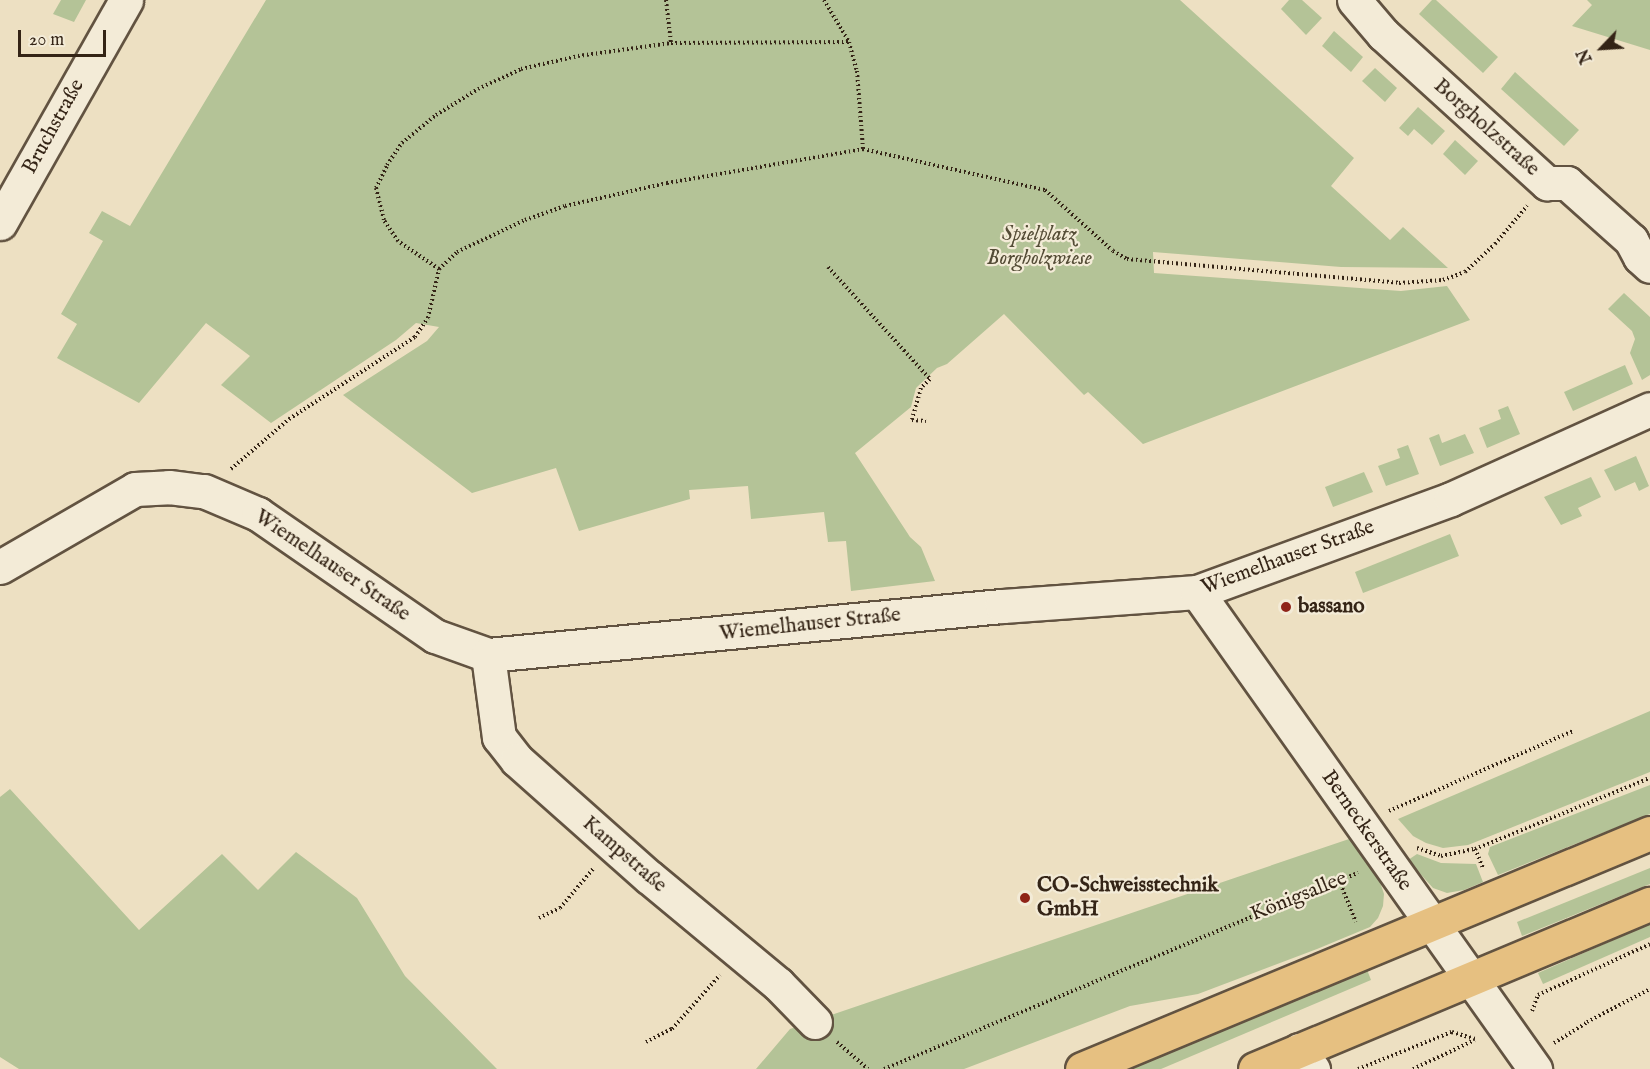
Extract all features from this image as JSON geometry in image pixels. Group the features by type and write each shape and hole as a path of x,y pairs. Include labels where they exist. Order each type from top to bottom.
{"main road":[{"path":"1082,1069 1650,833"},
{"path":"1255,1069 1306,1059 1470,978 1650,904"}],"street":[{"name":"Bruchstraße","path":"0,223 126,0"},
{"name":"Borgholzstraße","path":"1354,0 1383,34 1547,183 1567,183 1631,240 1640,257 1650,266"},
{"name":"Wiemelhauser Straße","path":"0,567 135,489 169,487 204,491 258,514 435,636 488,655 1002,606 1197,592 1451,499 1650,409"},
{"name":"Berneckerstraße","path":"1197,592 1470,978 1491,1033 1542,1057"},
{"name":"Kampstraße","path":"488,655 499,737 517,760 613,846 778,984 815,1022"}],"path":[{"path":"666,0 671,43"},
{"path":"824,0 849,42 857,71 863,149"},
{"path":"439,269 398,241 384,220 376,188 387,165 402,143 436,115 478,89 521,69 578,56 671,43 849,42"},
{"path":"204,491 289,419 415,337 428,318 439,269 457,252 525,220 565,206 667,183 863,149 1045,190 1113,251 1127,259 1399,283 1443,280 1465,272 1495,244 1547,183"},
{"path":"828,267 930,379 921,388 912,420 926,421"},
{"path":"1361,824 1573,731"},
{"name":"Königsallee","path":"884,1069 1415,848 1441,856 1475,849 1650,778"},
{"path":"539,918 560,908 613,846"},
{"path":"1413,1069 1531,1014 1538,995 1650,944"},
{"path":"646,1042 672,1029 741,952"},
{"path":"1542,1057 1587,1022 1650,989"},
{"path":"815,1022 868,1069"},
{"path":"1358,1069 1452,1032 1491,1033"}],"green space":[{"path":"61,0 86,0 74,22 53,14"},
{"name":"Spielplatz Borgholzwiese","path":"266,0 1180,0 1354,158 1331,186 1390,240 1403,227 1448,268 1341,267 1153,252 1154,273 1401,291 1447,286 1470,320 1143,444 1088,392 1084,395 1004,314 947,364 937,368 916,388 911,407 855,453 910,537 921,547 935,581 851,591 846,541 828,542 824,512 751,519 748,486 689,490 690,499 579,531 556,468 472,493 343,395 427,341 439,327 416,323 396,340 271,423 221,385 250,356 206,323 139,403 57,358 77,324 61,314 103,241 89,233 102,211 130,226"},
{"path":"1289,0 1302,0 1322,18 1306,35 1281,9"},
{"path":"1432,0 1436,0 1498,57 1483,73 1419,14"},
{"path":"1587,0 1650,0 1650,50 1572,26 1592,5"},
{"path":"1334,31 1363,57 1351,72 1322,46"},
{"path":"1375,68 1397,88 1385,102 1362,81"},
{"path":"1515,72 1579,130 1564,146 1501,89"},
{"path":"1418,107 1445,131 1432,145 1414,129 1408,136 1399,128"},
{"path":"1455,140 1478,161 1465,175 1443,154"},
{"path":"1624,293 1650,317 1650,375 1642,380 1630,353 1635,339 1632,331 1608,309"},
{"path":"1625,365 1633,384 1573,411 1564,392"},
{"path":"1508,406 1520,434 1487,448 1479,428 1501,419 1498,410"},
{"path":"1439,434 1442,443 1465,434 1474,453 1440,466 1429,438"},
{"path":"1408,445 1419,474 1386,486 1378,466 1400,458 1397,449"},
{"path":"1636,456 1649,486 1639,491 1635,482 1615,491 1604,470"},
{"path":"1364,472 1373,492 1333,507 1325,487"},
{"path":"1591,477 1601,497 1578,508 1582,516 1561,525 1544,497"},
{"path":"1450,534 1459,556 1363,593 1355,572"},
{"path":"1650,711 1650,772 1468,845 1443,848 1426,843 1413,836 1398,819"},
{"path":"1650,785 1650,814 1498,875 1488,854 1490,847"},
{"path":"10,789 139,930 222,854 258,890 296,852 357,898 405,976 497,1069 19,1069 0,1057 0,797"},
{"path":"1352,838 1378,876 1384,894 1383,906 1378,918 1370,927 1317,949 1198,994 1130,1006 964,1069 756,1069 790,1029"},
{"path":"1417,854 1441,863 1476,864 1483,882 1464,890 1447,893 1433,888 1408,860"},
{"path":"1650,868 1650,884 1522,936 1517,922"},
{"path":"1650,924 1650,937 1543,984 1538,973"},
{"path":"1366,967 1371,980 1161,1069 1123,1069"}],"place":[{"name":"bassano","path":"1286,607"},
{"name":"CO-Schweisstechnik GmbH","path":"1025,898"}]}
